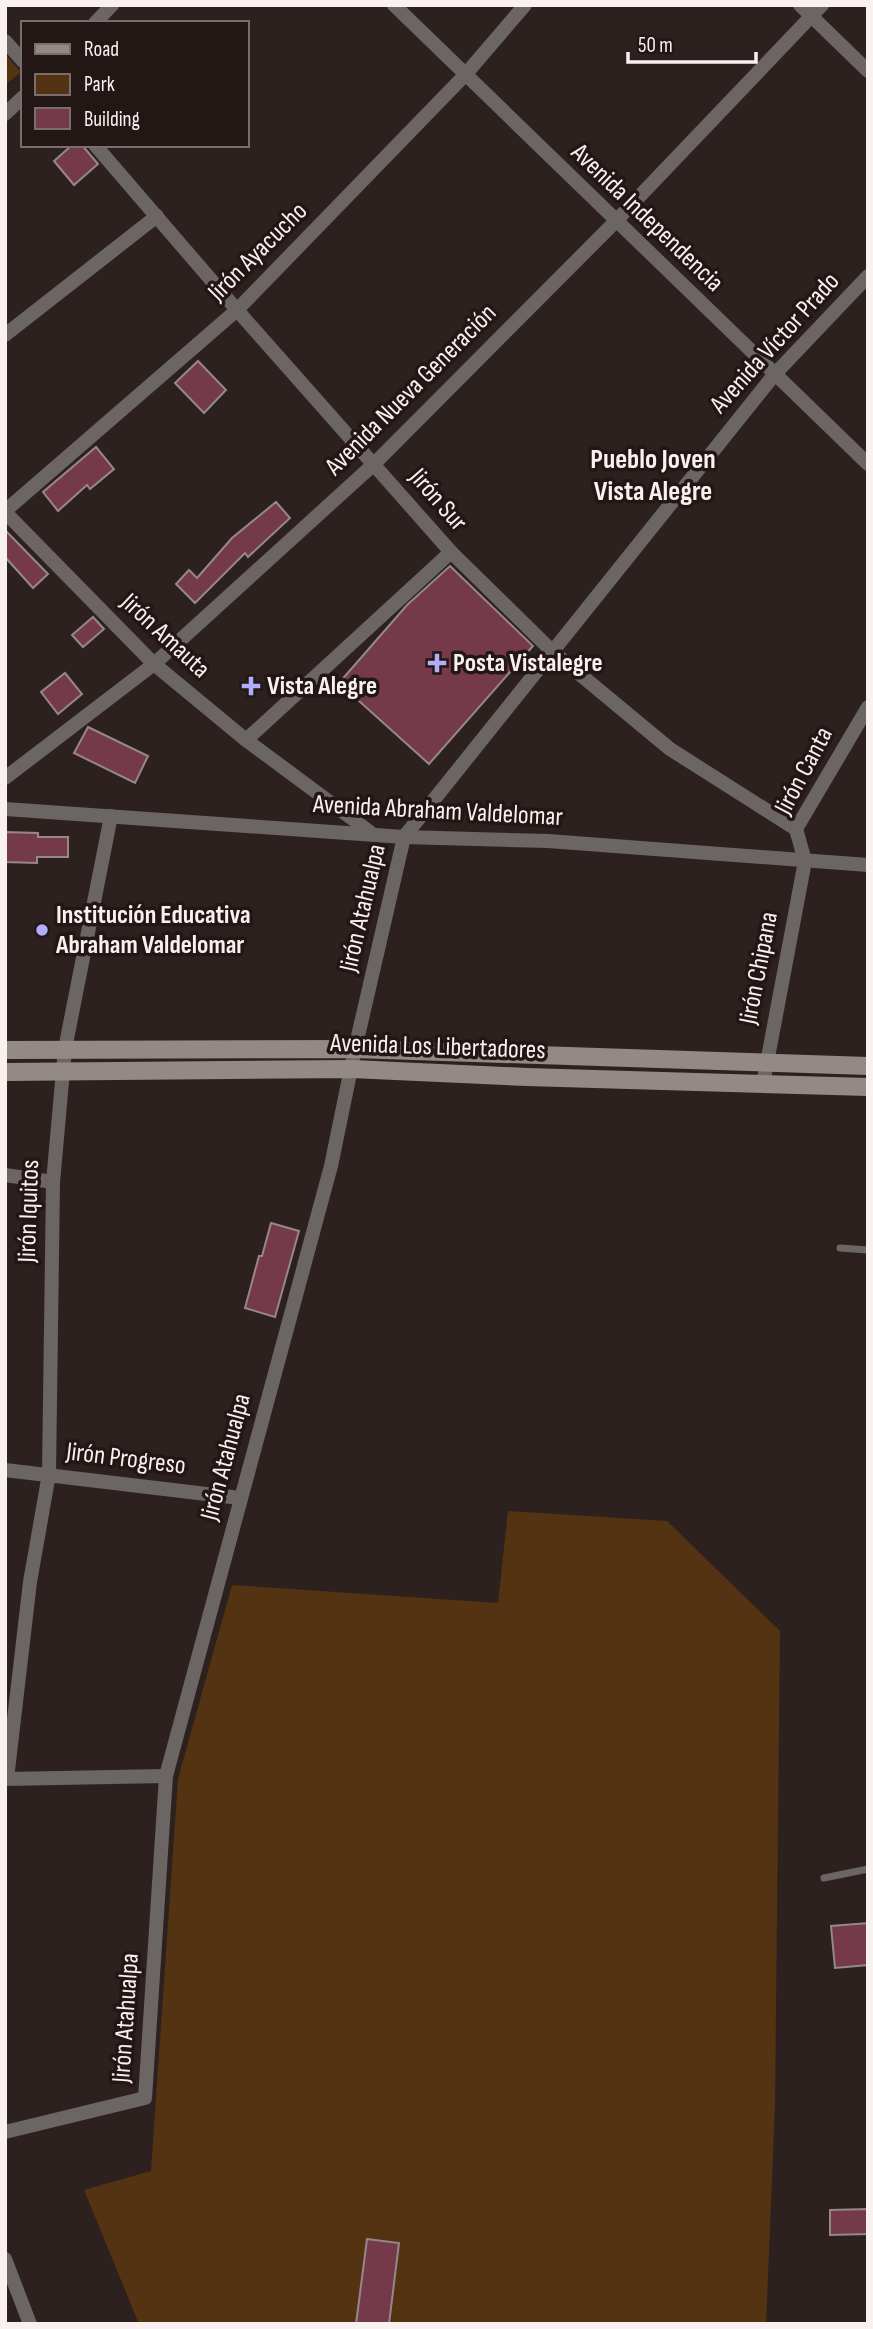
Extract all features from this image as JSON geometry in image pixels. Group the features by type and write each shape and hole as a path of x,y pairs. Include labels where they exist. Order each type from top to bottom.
{"street":[{"path":"97,21 111,5"},
{"name":"Avenida Independencia","path":"394,5 615,222 868,464"},
{"name":"Jirón Ayacucho","path":"5,511 237,310 465,75 525,5"},
{"path":"800,5 868,71"},
{"name":"Avenida Nueva Generación","path":"5,778 154,664 374,464 615,222 822,5"},
{"path":"5,41 21,59"},
{"path":"5,114 21,99"},
{"name":"Jirón Sur","path":"97,147 451,552 553,652 670,749 796,829"},
{"path":"5,335 157,216"},
{"name":"Avenida Víctor Prado","path":"404,837 774,375 868,276"},
{"name":"Jirón Amauta","path":"5,511 154,664 246,740 371,833"},
{"path":"246,740 451,552"},
{"name":"Jirón Canta","path":"805,861 796,829 868,708"},
{"name":"Avenida Abraham Valdelomar","path":"5,808 404,837 548,841 868,865"},
{"name":"Jirón Iquitos","path":"6,1779 30,1582 49,1474 53,1182 65,1049 111,816"},
{"name":"Jirón Atahualpa","path":"5,2132 145,2098 166,1776 331,1166 404,837"},
{"name":"Jirón Chipana","path":"762,1084 805,861"},
{"name":"Avenida Los Libertadores","path":"5,1050 355,1049 868,1066"},
{"path":"604,1080 606,1057"},
{"path":"662,1059 662,1081"},
{"name":"Avenida Los Libertadores","path":"5,1072 352,1069 604,1080 868,1087"},
{"path":"5,1175 53,1182"},
{"name":"Jirón Progreso","path":"5,1470 240,1498"},
{"path":"6,1779 166,1776"},
{"path":"5,2259 30,2324"}],"lane":[{"path":"840,1248 868,1250"},
{"path":"824,1878 868,1869"}],"green space":[{"path":"5,54 21,72 5,85"},
{"path":"508,1511 667,1521 780,1631 775,2104 766,2324 139,2324 84,2190 151,2171 178,1779 232,1585 498,1603"}],"building":[{"path":"70,147 84,147 98,164 74,185 54,161"},
{"path":"198,361 226,390 204,413 175,383"},
{"path":"96,447 114,469 90,489 87,485 58,511 43,492"},
{"path":"276,502 290,518 248,557 245,553 195,603 176,584 189,570 197,578 232,538"},
{"path":"5,530 48,574 33,588 5,557"},
{"name":"Posta Vistalegre","path":"450,566 533,646 429,764 339,683 407,605"},
{"path":"93,617 104,629 83,647 72,635"},
{"path":"65,673 82,694 58,714 41,692"},
{"path":"88,727 148,756 135,783 74,753"},
{"path":"5,832 38,833 38,837 68,837 68,857 37,857 37,863 5,862"},
{"path":"271,1223 299,1231 275,1317 245,1308"},
{"path":"868,1923 868,1965 835,1968 831,1926"},
{"path":"868,2209 868,2234 830,2235 830,2210"},
{"path":"367,2239 399,2243 389,2324 356,2324"}],"place":[{"name":"Posta Vistalegre","path":"437,663"},
{"name":"Vista Alegre","path":"251,686"},
{"name":"Institución Educativa Abraham Valdelomar","path":"42,930"}],"district":[{"name":"Pueblo Joven Vista Alegre","path":"653,475"}]}
